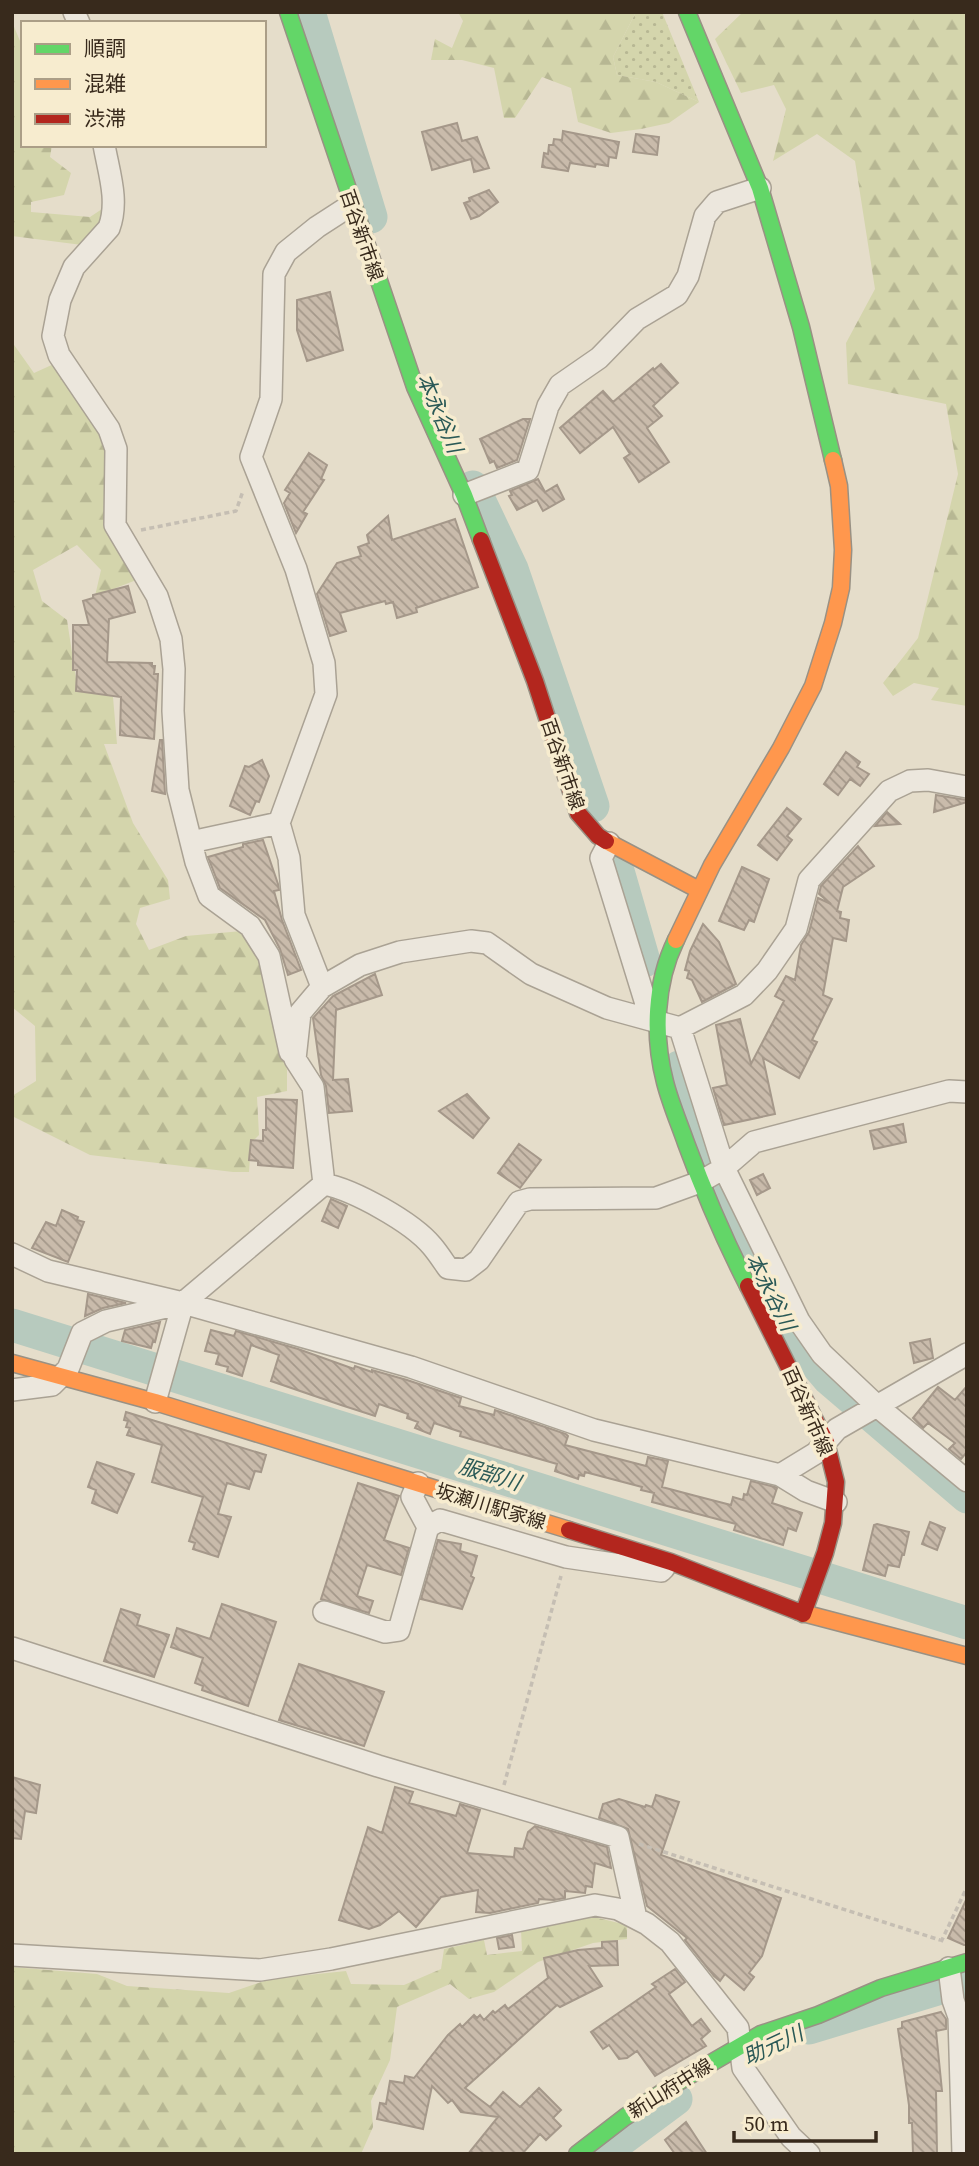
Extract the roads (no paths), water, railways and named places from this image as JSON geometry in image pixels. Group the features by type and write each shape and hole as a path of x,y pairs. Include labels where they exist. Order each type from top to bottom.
{"main road":[{"name":"百谷新市線","path":"288,12 351,205 415,387 464,495 535,681 578,813 598,836 699,890 666,961 655,1021 659,1049 665,1083 699,1182 718,1227 831,1436 836,1502 825,1553 803,1614"},
{"path":"687,12 760,188 801,327 839,486 843,550 841,588 813,686 699,890"},
{"name":"坂瀬川駅家線","path":"12,1363 66,1369 157,1396 418,1483 671,1562 803,1614 967,1656"},
{"name":"新山府中線","path":"577,2154 625,2117 761,2034 818,2015 881,1988 958,1965"}],"street":[{"path":"104,147 116,204 109,228 74,267 60,300 53,336 59,355 109,429 116,449 115,525 157,596 171,639 178,790 191,842 209,896 250,926 269,956 290,1053 313,1087 324,1184"},
{"path":"464,495 528,470 548,406 560,385 600,358 637,319 677,295 688,276 705,216 717,202 760,188"},
{"path":"322,987 294,915 289,858 279,823 326,694 324,663 296,569 251,457 271,399 274,274 286,252 351,205"},
{"path":"295,1059 300,1013 322,987 360,965 400,952 471,941 487,943 531,974 607,1008 680,1028 744,995 767,971 796,929 809,880 889,790 910,781 928,780 967,787"},
{"path":"191,842 279,823"},
{"path":"609,843 601,858 655,1021"},
{"path":"680,1028 724,1168 799,1321 822,1354 877,1406 967,1481"},
{"path":"324,1184 342,1188 407,1224 431,1245 448,1268 466,1270 479,1261 519,1202 530,1199 656,1198 699,1182 724,1168 754,1142 949,1091 967,1092"},
{"path":"12,1390 52,1385 66,1369 82,1333 106,1321 183,1303 324,1184"},
{"path":"12,1254 48,1271 183,1303 411,1367 594,1430 780,1475 806,1491 836,1502"},
{"path":"157,1396 183,1303"},
{"path":"780,1475 816,1453 831,1436 877,1406 967,1354"},
{"path":"324,1612 385,1632 399,1630 428,1527 412,1497 418,1483"},
{"path":"428,1527 440,1520 566,1557 661,1571 671,1562"},
{"path":"12,1648 499,1803 618,1837 635,1918"},
{"path":"12,1955 260,1970 331,1959 595,1905 618,1909 647,1924 670,1942 738,2028 743,2068 791,2137 809,2154"},
{"path":"958,1965 953,2000 959,2017 963,2154"}],"waterway":[{"name":"本永谷川","path":"309,12 371,217"},
{"name":"本永谷川","path":"473,487 512,569 593,806"},
{"name":"本永谷川","path":"618,871 644,961"},
{"name":"本永谷川","path":"679,1067 707,1159 790,1333 829,1379 967,1497"},
{"name":"服部川","path":"12,1325 967,1623"},
{"name":"助元川","path":"809,2028 967,1980"},
{"name":"助元川","path":"602,2154 676,2099"}]}
